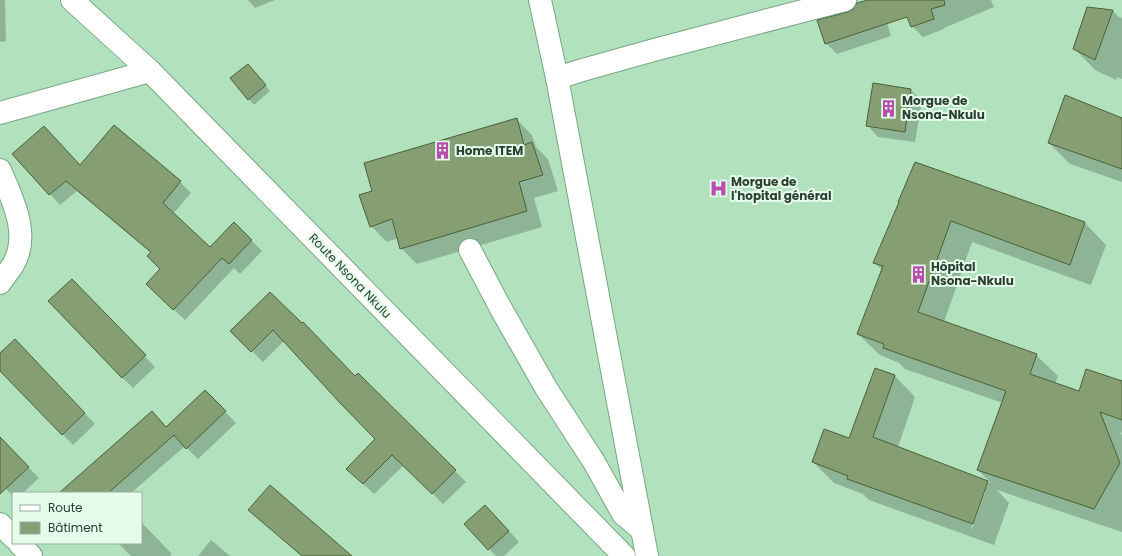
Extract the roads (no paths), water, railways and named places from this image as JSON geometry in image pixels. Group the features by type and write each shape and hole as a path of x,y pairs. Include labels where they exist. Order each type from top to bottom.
{"street":[{"name":"Route Nsona Nkulu","path":"72,0 150,71 624,556"},
{"path":"540,0 557,78 647,556"},
{"path":"557,78 631,56 845,0"},
{"path":"0,113 150,71"},
{"path":"0,170 15,207 21,236 13,264 0,283"},
{"path":"470,250 500,307 546,388 594,462 623,514 642,530"},
{"path":"0,524 12,536"},
{"path":"20,544 31,556"}],"place":[{"name":"Morgue de Nsona-Nkulu","path":"889,108"},
{"name":"Home ITEM","path":"443,151"},
{"name":"Morgue de l'hopital général","path":"718,189"},
{"name":"Hôpital Nsona-Nkulu","path":"918,274"}]}
